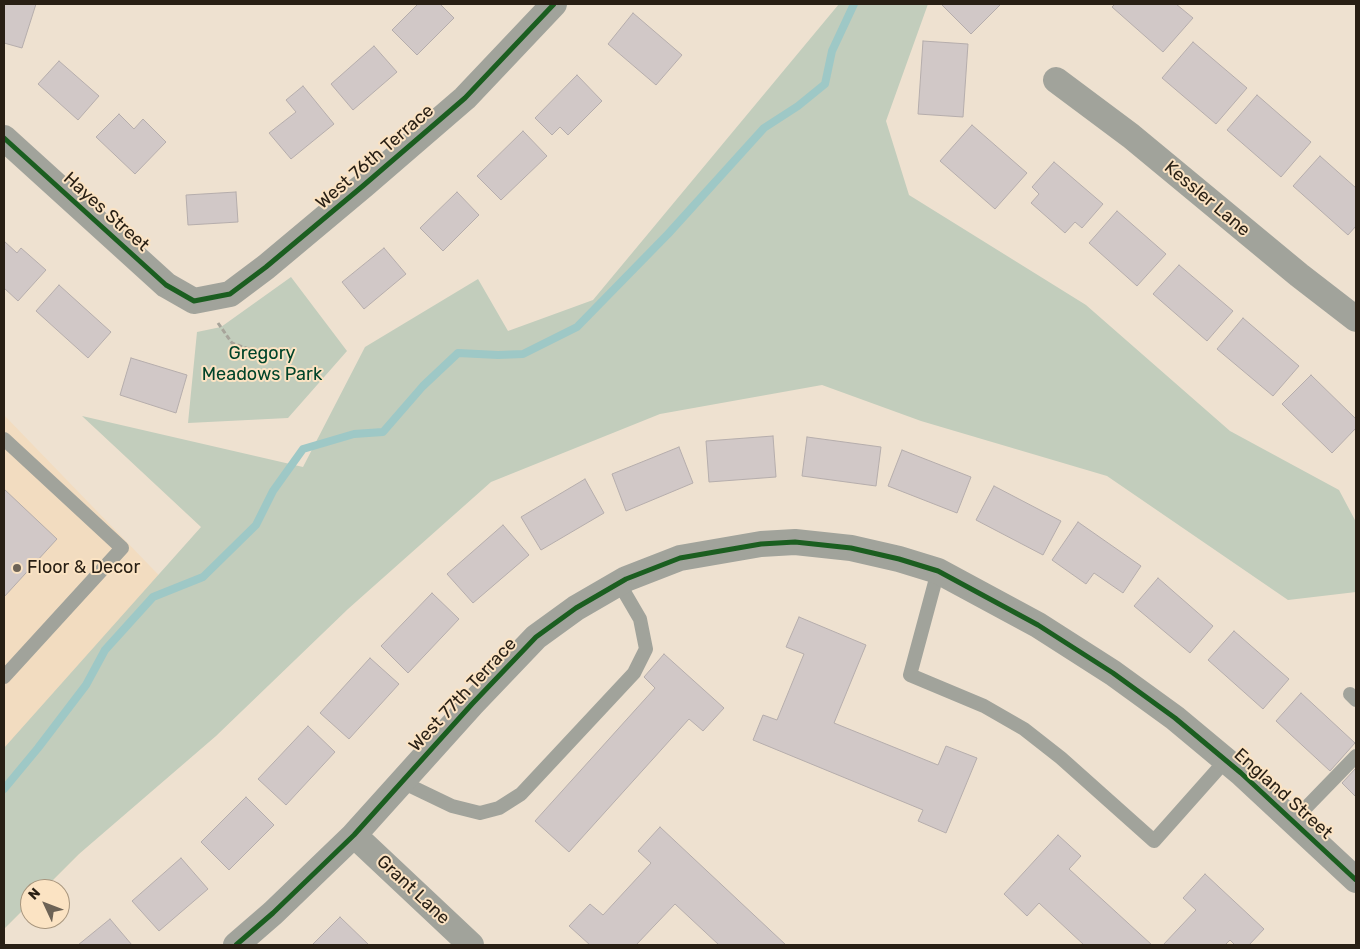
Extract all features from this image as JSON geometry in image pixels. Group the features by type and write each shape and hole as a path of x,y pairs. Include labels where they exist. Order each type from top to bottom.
{"street":[{"name":"West 76th Terrace","path":"194,301 230,294 266,267 372,179 465,98 554,4"},
{"name":"Kessler Lane","path":"1056,80 1131,136 1292,269 1355,316"},
{"name":"Hayes Street","path":"4,138 166,285 194,301"},
{"name":"England Street","path":"761,544 795,542 851,548 899,559 938,571 1038,625 1113,673 1175,718 1226,760 1356,880"},
{"name":"West 77th Terrace","path":"236,945 273,913 354,834 472,704 536,637 576,608 619,583 680,558 761,544"},
{"name":"Grant Lane","path":"354,834 472,945"}],"lane":[{"path":"4,439 122,548 4,677"},
{"path":"938,571 910,675 984,706 1024,729 1061,758 1154,841 1226,760"},
{"path":"402,782 452,806 480,813 499,808 521,794 634,673 646,649 640,619 619,583"},
{"path":"1293,821 1356,756"}],"path":[{"path":"218,323 232,343 260,353"}],"shaded area":[{"path":"4,415 265,685 54,879 20,879 20,913 4,929"}],"green space":[{"path":"839,4 928,4 886,121 909,195 1086,305 1230,431 1339,490 1356,522 1356,592 1288,600 1107,476 921,421 822,385 660,414 491,482 348,609 216,736 79,854 54,879 20,879 20,913 4,929 4,748 201,527 82,416 303,467 365,347 478,279 508,331 593,300"},
{"name":"Gregory Meadows Park","path":"291,277 347,351 288,418 188,423 197,332 221,327"}],"building":[{"path":"4,4 36,4 22,48 4,43"},
{"path":"418,4 440,4 454,18 417,55 392,30"},
{"path":"941,4 1001,4 971,34"},
{"path":"1115,4 1176,4 1193,18 1163,52 1112,7"},
{"path":"633,13 682,55 656,85 608,44"},
{"path":"923,41 968,44 963,117 918,114"},
{"path":"1193,42 1247,88 1216,124 1162,78"},
{"path":"374,46 397,72 353,110 331,84"},
{"path":"59,61 99,96 78,120 38,84"},
{"path":"577,75 602,101 568,135 560,127 552,135 535,118"},
{"path":"303,86 334,124 291,159 269,133 296,112 286,100"},
{"path":"1257,95 1311,142 1281,177 1227,130"},
{"path":"119,114 134,129 143,119 166,142 135,174 96,137"},
{"path":"972,125 1027,173 995,209 940,161"},
{"path":"523,131 547,156 501,200 477,176"},
{"path":"1320,156 1356,188 1356,226 1348,235 1293,186"},
{"path":"1054,162 1103,204 1082,228 1075,222 1065,233 1031,203 1039,194 1032,187"},
{"path":"236,192 238,222 188,225 186,195"},
{"path":"457,192 479,215 443,251 420,228"},
{"path":"1117,211 1166,254 1137,286 1089,243"},
{"path":"4,241 17,253 21,248 46,270 18,301 4,288"},
{"path":"384,248 406,274 364,309 342,282"},
{"path":"1179,265 1233,311 1207,341 1153,294"},
{"path":"59,285 111,332 88,358 36,311"},
{"path":"1243,318 1299,366 1273,396 1217,349"},
{"path":"131,358 187,375 176,413 120,395"},
{"path":"1311,375 1356,419 1356,428 1332,453 1282,404"},
{"path":"773,436 776,477 709,482 706,441"},
{"path":"807,437 881,447 876,486 802,476"},
{"path":"679,447 693,483 626,511 612,474"},
{"path":"902,450 971,477 957,513 888,486"},
{"path":"585,479 604,513 541,550 521,517"},
{"path":"994,486 1061,521 1043,555 976,520"},
{"name":"Floor & Decor","path":"4,489 57,539 4,597"},
{"path":"1078,522 1141,566 1123,593 1094,573 1086,584 1052,560"},
{"path":"503,525 529,555 473,603 447,574"},
{"path":"1158,578 1213,626 1190,653 1134,606"},
{"path":"432,593 459,619 408,673 381,646"},
{"path":"799,617 866,645 834,723 938,765 946,746 977,758 946,833 918,821 923,810 753,740 763,715 777,720 804,654 786,647"},
{"path":"1234,631 1289,679 1263,709 1208,660"},
{"path":"664,654 724,708 703,731 689,719 569,852 535,821 655,688 644,677"},
{"path":"370,658 399,684 349,739 320,713"},
{"path":"1301,693 1355,743 1330,771 1276,721"},
{"path":"308,726 335,752 286,805 258,779"},
{"path":"1356,768 1356,797 1342,783"},
{"path":"246,797 274,825 229,870 201,842"},
{"path":"660,827 786,945 719,945 675,904 636,945 590,945 569,926 590,904 603,915 651,863 638,851"},
{"path":"1058,835 1081,856 1069,869 1152,945 1084,945 1039,903 1027,916 1004,894"},
{"path":"181,858 208,889 159,931 132,901"},
{"path":"1205,874 1264,929 1249,945 1235,945 1230,940 1225,945 1163,945 1196,910 1183,898"},
{"path":"340,917 369,945 312,945"},
{"path":"110,919 132,945 78,945"}],"waterway":[{"path":"4,789 86,685 105,650 153,597 203,577 256,525 273,491 303,449 354,434 383,432 423,386 458,353 523,354 577,327 668,234 764,128 798,106 825,84 832,51 854,4"}],"cycle path":[{"path":"4,138 166,285 194,301 230,294 266,267 465,98 554,4"},
{"path":"236,945 273,913 354,835 472,704 536,637 576,608 626,579 680,558 761,544 795,542 851,548 899,559 938,571 1038,625 1113,673 1175,718 1241,773 1356,880"}],"place":[{"name":"Floor & Decor","path":"17,568"}]}
